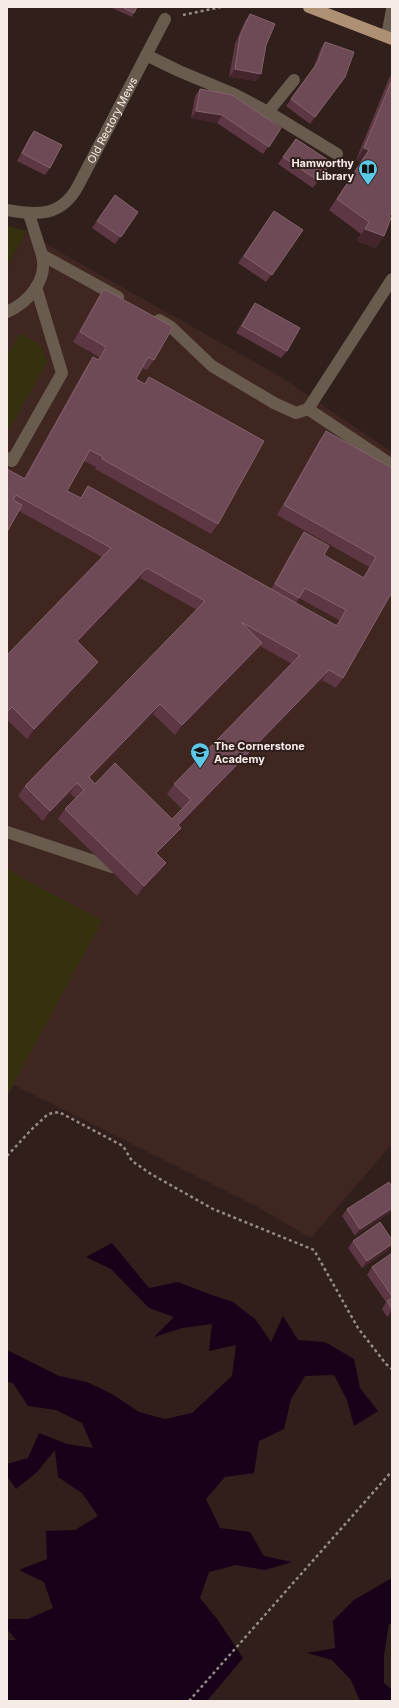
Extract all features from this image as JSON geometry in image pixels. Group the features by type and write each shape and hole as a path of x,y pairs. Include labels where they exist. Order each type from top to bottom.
{"main road":[{"path":"309,7 390,37"}],"street":[{"path":"390,37 392,9"},
{"name":"Old Rectory Mews","path":"7,210 29,214 49,211 60,207 68,201 74,193 165,19"},
{"path":"146,55 179,72 234,94 268,112 337,154"},
{"path":"268,112 294,80"},
{"path":"7,312 27,299 36,287 42,274 44,262 29,214"},
{"path":"42,254 130,304"},
{"path":"151,315 171,327 212,366 274,403 296,413 308,409 392,279"},
{"path":"7,458 12,461 62,373 36,287"},
{"path":"308,409 392,465"},
{"path":"7,832 112,867"}],"path":[{"path":"165,19 221,7"},
{"path":"7,1156 48,1114 59,1112 123,1146 132,1161 138,1166 213,1209 314,1250 358,1328 386,1364 392,1369"},
{"path":"189,1701 218,1670 392,1471"}],"shaded area":[{"path":"7,226 27,231 7,267"},
{"name":"The Cornerstone Academy","path":"27,231 60,252 281,377 392,452 392,1144 311,1238 254,1205 14,1085 7,1096 7,267"},
{"path":"20,333 41,345 47,362 7,434 7,357"},
{"path":"7,869 102,921 7,1096"},
{"path":"112,1243 149,1288 178,1282 233,1302 256,1320 271,1342 283,1316 298,1340 325,1342 354,1359 360,1388 378,1411 354,1426 347,1400 334,1375 305,1376 291,1399 284,1429 259,1441 254,1473 225,1477 206,1499 220,1528 250,1532 264,1556 292,1562 265,1570 236,1565 209,1572 200,1598 217,1619 243,1658 207,1701 7,1701 7,1640 16,1640 7,1629 7,1619 28,1619 53,1608 44,1582 19,1570 47,1559 46,1531 75,1530 98,1516 82,1493 58,1477 55,1450 37,1472 16,1489 7,1476 7,1464 28,1458 39,1433 67,1444 93,1448 82,1423 56,1410 28,1406 13,1383 7,1382 7,1350 59,1376 87,1382 112,1394 139,1412 165,1419 192,1413 232,1376 236,1345 209,1351 212,1324 182,1328 154,1337 174,1317 149,1308 111,1269 86,1257"},
{"path":"392,1578 392,1624 389,1624 384,1655 384,1683 392,1690 392,1701 360,1701 351,1680 332,1660 307,1653 335,1648 333,1621 354,1600"}],"building":[{"path":"122,7 137,7 134,13"},
{"path":"250,14 275,24 266,45 261,74 235,69 240,36"},
{"path":"325,42 354,52 345,77 315,117 291,99 318,62"},
{"name":"Hamworthy Library","path":"392,80 392,212 389,216 391,218 384,236 365,229 369,222 337,199 369,150 364,148"},
{"path":"200,89 232,95 281,128 269,147 222,115 196,111"},
{"path":"34,131 62,145 50,168 22,153"},
{"path":"296,139 331,162 319,181 283,157"},
{"path":"115,195 138,212 121,237 97,221"},
{"path":"274,211 303,230 272,275 244,256"},
{"path":"104,289 173,327 154,360 148,357 136,379 145,384 149,377 264,441 218,524 102,459 103,457 90,450 67,491 81,498 88,486 337,626 346,610 305,588 299,598 275,584 304,532 329,546 324,555 364,578 376,557 284,505 326,431 392,468 392,592 343,678 329,670 178,825 181,828 156,853 166,863 144,886 65,809 84,790 77,783 50,811 25,786 205,601 147,568 77,641 98,662 34,729 12,707 7,712 7,655 111,548 16,495 13,500 22,505 7,532 7,469 25,479 93,357 99,360 106,347 80,332","holes":["241,622 300,655 174,784 191,800 172,819 115,763 95,784 89,777 160,704 182,725 262,643"]},
{"path":"255,303 300,328 287,351 242,326"},
{"path":"389,1182 392,1187 392,1208 360,1229 347,1209"},
{"path":"380,1222 392,1240 392,1244 367,1261 353,1241"},
{"path":"392,1253 392,1296 372,1267"},
{"path":"392,1298 392,1309 387,1301"}],"place":[{"name":"Hamworthy Library","path":"368,186"},
{"name":"The Cornerstone Academy","path":"200,769"}]}
